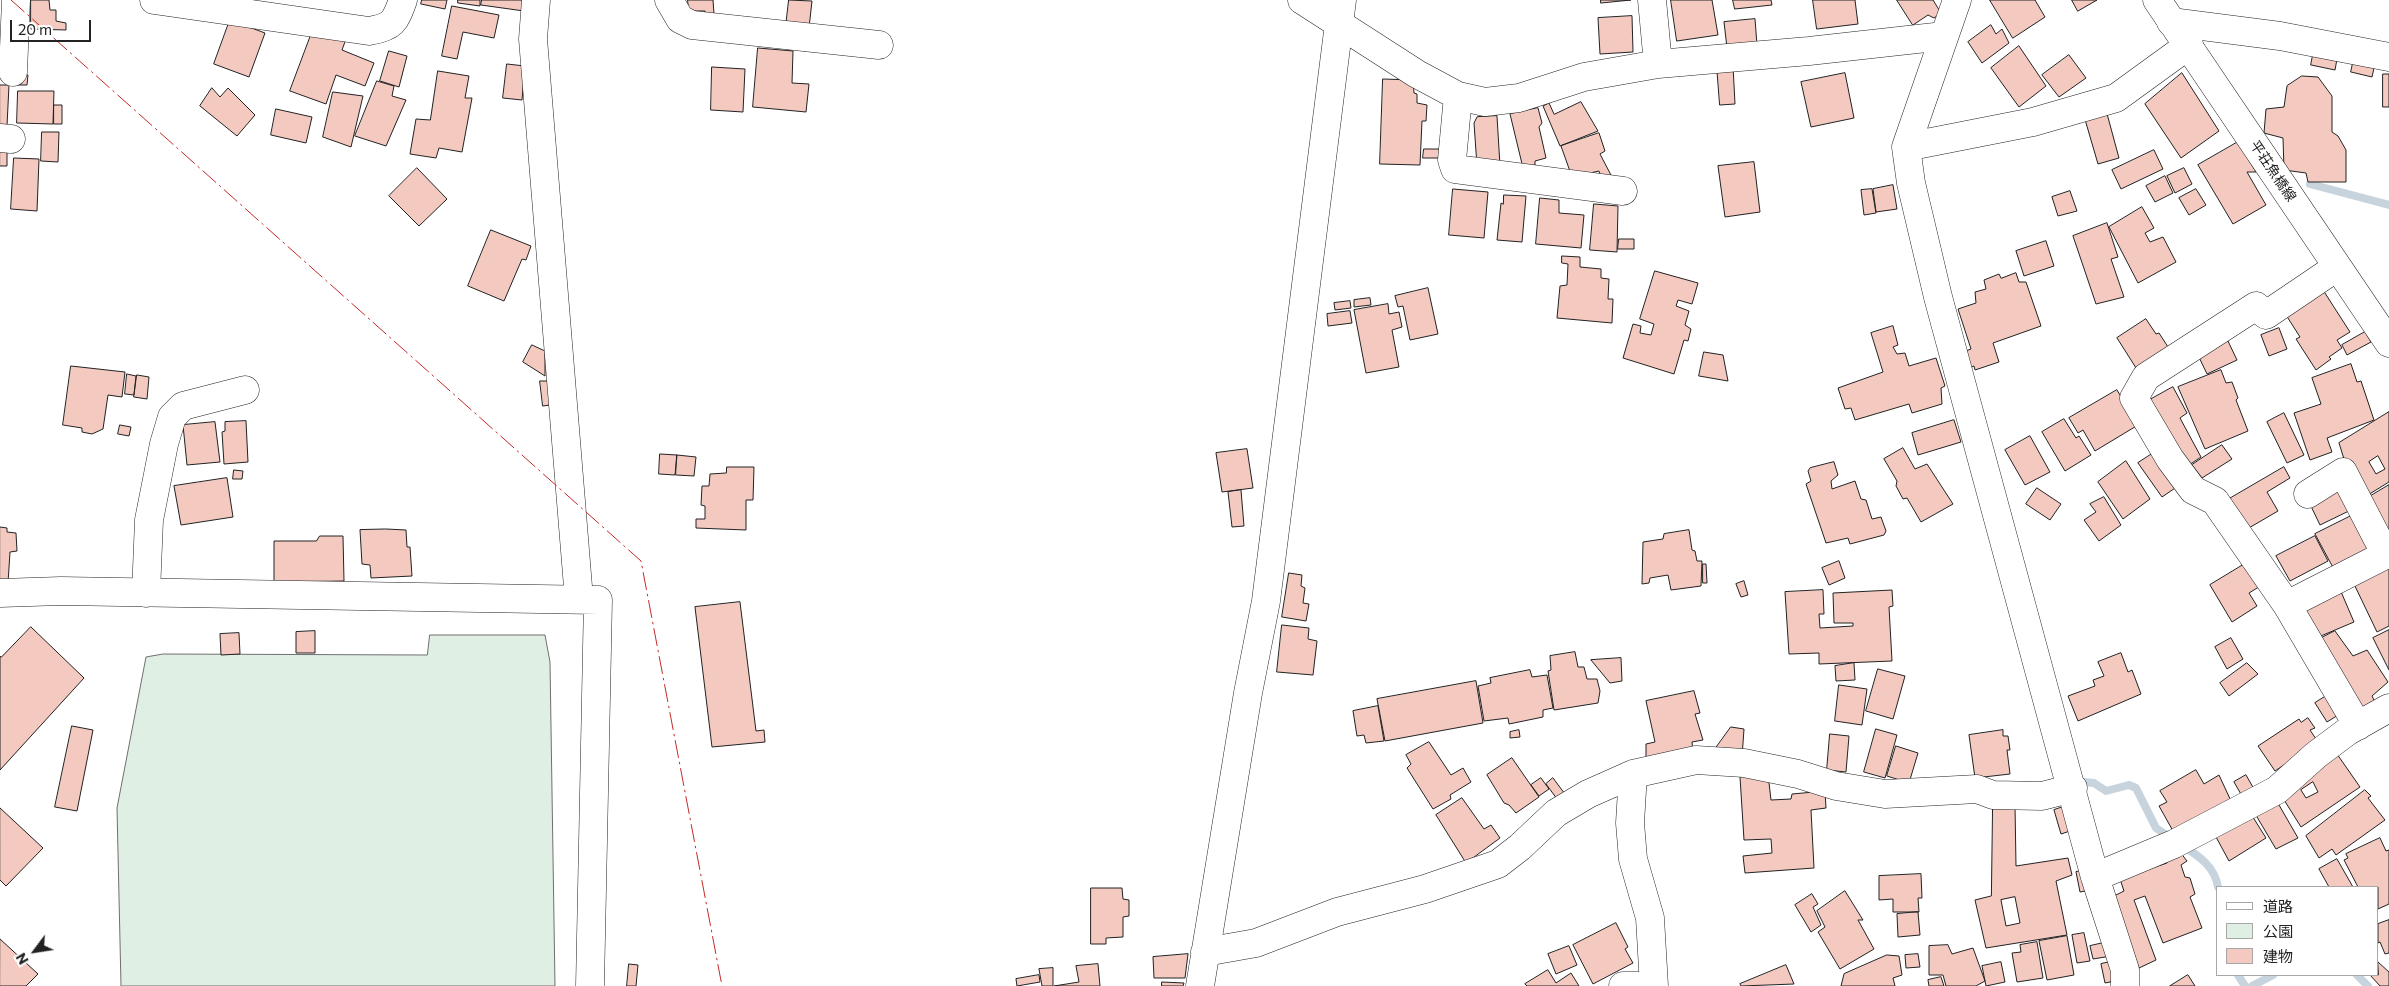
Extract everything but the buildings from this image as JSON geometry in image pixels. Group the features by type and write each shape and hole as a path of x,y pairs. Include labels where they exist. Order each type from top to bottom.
{"street":[{"path":"13,72 16,0"},
{"path":"154,0 369,31 386,28 397,19 403,0"},
{"path":"536,0 534,39 579,599"},
{"path":"669,0 680,19 692,24 879,45"},
{"path":"1302,0 1340,11 1417,74 1458,96 1485,102 1519,98 1584,77 1658,64 1809,51 1944,36"},
{"path":"1652,0 1658,64"},
{"path":"1957,0 1906,147 1911,183 1938,297 2096,877 2125,970 2125,986"},
{"path":"1200,986 1248,693 1266,601 1340,11"},
{"path":"2164,11 2389,57"},
{"name":"平荘魚橋線","path":"2164,11 2189,45 2389,343"},
{"path":"1906,147 2033,122 2116,98 2189,45"},
{"path":"1458,96 1452,160 1455,169 1623,191"},
{"path":"2337,268 2266,315 2256,306 2187,349 2146,377 2134,398 2170,459 2193,490 2215,501 2287,605 2358,726"},
{"path":"146,593 149,520 164,444 172,417 183,406 245,390"},
{"path":"2287,605 2388,554 2343,472 2308,494"},
{"path":"0,593 146,593 598,600 590,986"},
{"path":"2096,877 2178,842 2277,790 2316,755 2358,726 2389,708"},
{"path":"1205,952 1256,944 1336,912 1425,889 1498,864 1556,813 1588,794 1633,774 1696,760 1744,762 1798,774 1836,786 1885,794 1977,789 1993,795 2042,796 2072,788"},
{"path":"1633,774 1630,823 1634,859 1650,918 1654,986"},
{"path":"1623,986 1648,986"}],"green space":[{"path":"430,635 545,635 550,662 555,986 121,986 117,808 146,657 163,654 427,655"}],"waterway":[{"path":"2310,184 2389,205"},
{"path":"2083,782 2094,783 2106,791 2129,785 2136,788 2156,828 2171,838"},
{"path":"2183,846 2210,868 2218,886"},
{"path":"2239,976 2245,986"},
{"path":"2252,986 2271,976"},
{"path":"2358,976 2368,986"}],"power":[{"path":"11,0 641,561 722,986"}]}
